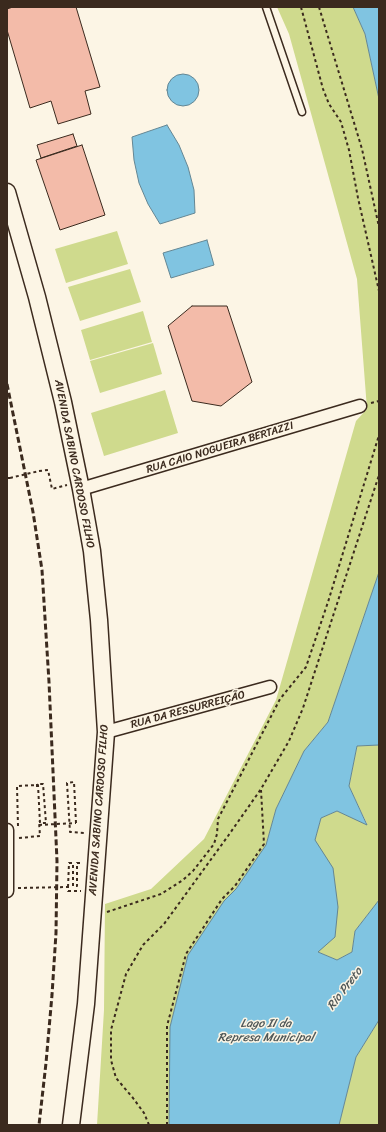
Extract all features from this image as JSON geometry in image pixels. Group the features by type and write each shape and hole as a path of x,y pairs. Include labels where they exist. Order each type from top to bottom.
{"main road":[{"name":"AVENIDA SABINO CARDOSO FILHO","path":"7,192 39,304 63,402 92,551 99,620 106,732 86,1004 71,1125"}],"street":[{"name":"RUA CAIO NOGUEIRA BERTAZZI","path":"81,489 360,406"},
{"name":"RUA DA RESSURREIÇÃO","path":"106,732 270,687"},
{"path":"7,891 7,851 10,828"}],"lane":[{"path":"266,7 302,112"}],"path":[{"path":"302,7 323,89 329,104 341,122 349,150 379,291"},
{"path":"319,7 362,149 379,227"},
{"path":"102,914 161,894 183,880 193,871 214,844 217,834 218,819 280,699 306,667 328,602 379,436"},
{"path":"8,478 48,470 52,489"},
{"path":"149,1125 144,1113 116,1078 111,1060 111,1030 126,974 143,945 164,924 261,789 289,741 303,708 379,475"},
{"path":"39,825 76,823 74,782 67,783 70,832 88,833"},
{"path":"10,828 18,826 18,786 38,785 40,823 46,823 43,784 37,784 37,788 39,825 40,836 18,839"},
{"path":"167,1125 167,1026 186,954 222,899 235,886 264,844 261,789"},
{"path":"81,870 81,863 77,863 77,886 72,886 73,863 69,863 68,891 81,892 81,885"},
{"path":"7,885 16,885 16,888 68,887"}],"green space":[{"path":"277,7 353,7 365,34 379,99 379,572 328,722 304,751 276,809 266,845 236,889 224,901 188,955 170,1027 169,1125 97,1125 104,1010 105,904 151,889 204,839 276,700 356,421 367,409 357,279 289,34"},
{"path":"117,231 128,264 66,283 55,249"},
{"path":"130,269 141,302 80,321 68,287"},
{"path":"143,311 152,342 90,360 81,330"},
{"path":"153,343 162,374 100,393 90,361"},
{"path":"165,390 178,433 104,456 91,413"},
{"path":"379,745 379,900 355,931 352,952 337,960 318,952 315,840 321,818 337,811 367,824 349,786 357,746"},
{"path":"379,1020 379,1125 339,1125 356,1057"}],"water":[{"path":"353,7 379,7 379,99 365,34"},
{"path":"183,74 189,75 196,81 199,90 198,96 192,103 183,106 177,105 170,99 167,90 168,84 174,77"},
{"path":"167,125 179,145 188,167 194,190 195,213 160,224 148,204 139,183 134,160 132,137"},
{"path":"207,240 214,265 171,278 163,253"},
{"name":"Lago II da Represa Municipal","path":"379,572 379,745 357,746 349,786 367,825 337,811 321,818 315,840 333,868 338,907 335,937 318,952 337,960 352,952 355,931 379,900 379,1020 356,1057 339,1125 169,1125 170,1027 188,955 224,901 236,889 266,845 276,809 304,751 328,722"}],"building":[{"path":"13,7 76,7 100,87 85,91 91,114 58,124 51,101 30,108 7,30 7,9"},
{"path":"73,134 77,146 41,158 37,145"},
{"path":"82,145 105,215 60,230 36,160"},
{"path":"192,306 227,306 252,382 221,406 192,401 168,326"}],"railway":[{"path":"7,384 33,512 42,570 49,682 57,861 56,933 52,995 39,1125"}],"water label":[{"name":"Rio Preto","path":"345,989"}]}
